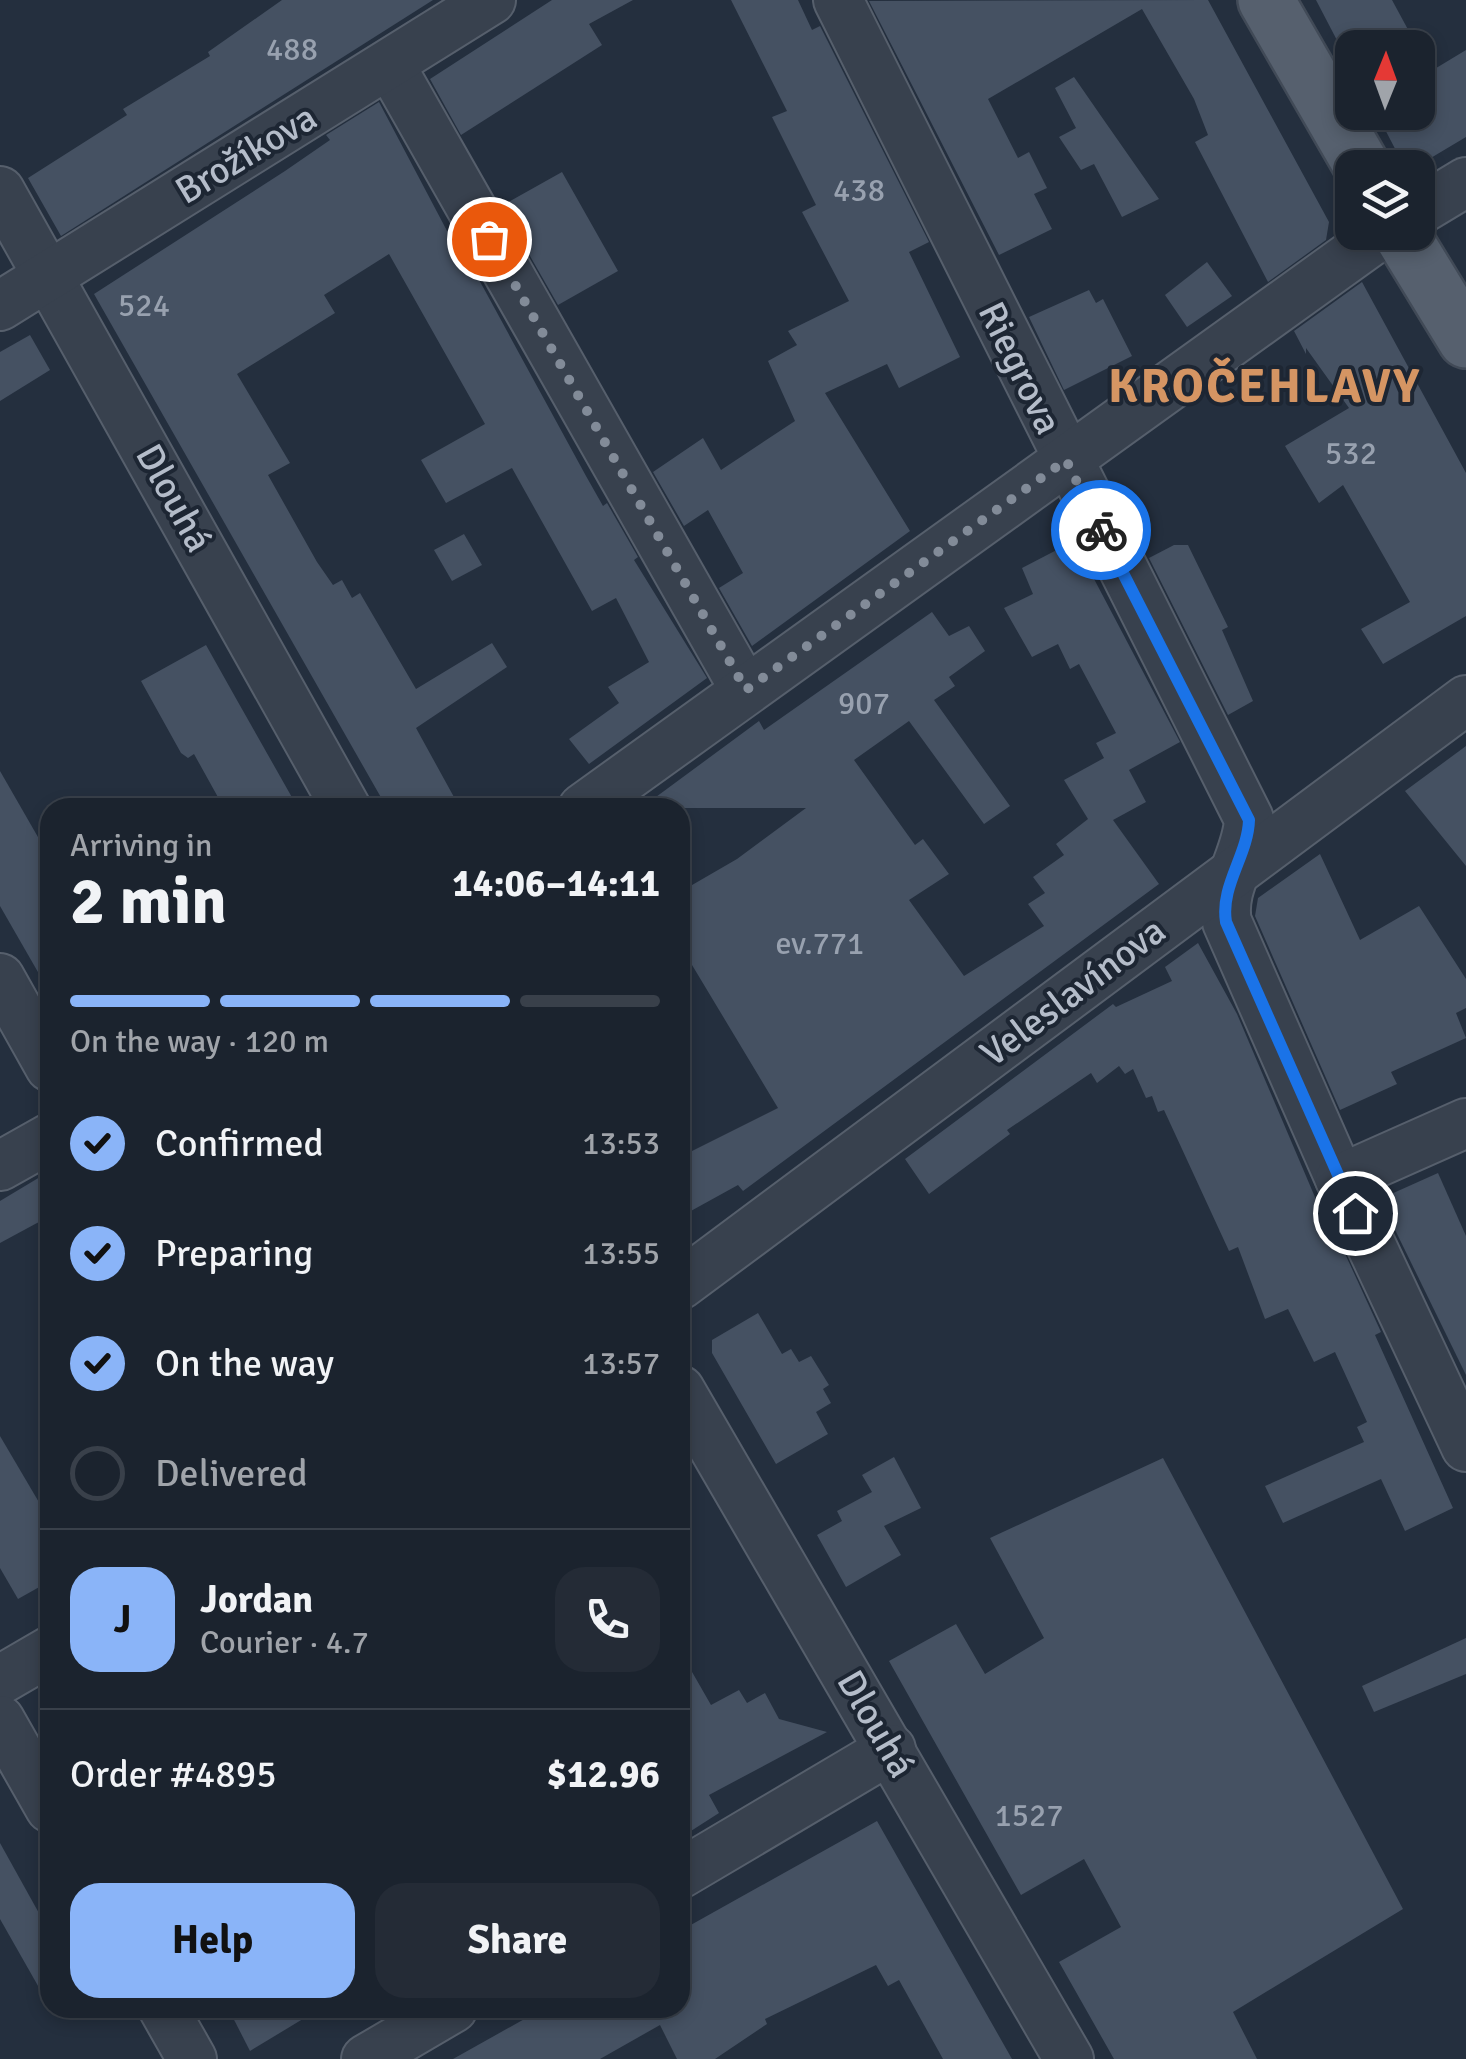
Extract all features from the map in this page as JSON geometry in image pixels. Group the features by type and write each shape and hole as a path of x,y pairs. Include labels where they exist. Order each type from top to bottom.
{"main road":[{"path":"1266,0 1352,150"},
{"path":"1411,250 1466,340"}],"street":[{"name":"Brožíkova","path":"0,306 491,0"},
{"name":"Riegrova","path":"838,0 1249,820 1248,837 1224,906 1226,922 1340,1179 1466,1447"},
{"path":"390,65 746,690"},
{"path":"1435,201 1466,182"},
{"name":"Dlouhá","path":"0,191 340,798"},
{"path":"597,798 1359,250"},
{"name":"Veleslavínova","path":"690,1277 1466,700"},
{"path":"0,978 40,1049"},
{"path":"1340,1179 1466,1123"},
{"path":"0,1166 40,1144"},
{"name":"Dlouhá","path":"690,1407 1068,2059"},
{"path":"0,1680 40,1657"},
{"path":"0,1720 40,1790"},
{"path":"690,1868 891,1749"},
{"path":"169,2018 192,2059"},
{"path":"366,2059 436,2018"}],"building":[{"path":"282,0 433,0 61,236 28,178 127,115 123,109 210,56 208,52"},
{"path":"552,0 633,0 589,24 602,45 461,135 430,79"},
{"path":"731,0 798,0 812,30 820,26 929,242 909,252 960,357 899,388 887,364 825,393 910,531 752,646 719,588 743,573 708,510 684,526 653,472 703,438 721,470 795,421 768,361 797,345 788,331 849,301 802,212 816,205 772,117 787,111"},
{"path":"1208,0 1329,222 1326,240 1268,282 1195,142 1208,135 1194,99 1142,9 988,99 1018,158 1029,152 1047,188 1034,194 1052,229 999,255 869,1"},
{"path":"1316,0 1392,0 1408,30 1335,30 1335,36"},
{"path":"1466,50 1466,137 1435,155 1435,150 1396,150 1385,130 1435,130 1435,69"},
{"path":"1074,77 1159,199 1122,217 1094,164 1081,170 1059,137 1076,128 1055,88"},
{"path":"379,102 455,246 459,243 603,506 607,503 638,557 634,560 707,678 589,764 569,739 619,703 608,687 649,662 616,598 592,611 512,468 446,503 421,460 485,424 389,254 324,295 335,313 237,374 290,463 268,475 317,562 333,585 342,580 352,598 360,593 416,689 492,643 507,667 416,728 454,798 381,798 94,294 285,171 330,140 326,135"},
{"path":"562,172 618,271 558,305 506,214 510,212 505,204"},
{"path":"1207,262 1232,296 1187,327 1165,295"},
{"path":"1362,282 1466,473 1466,616 1383,664 1361,629 1410,602 1343,485 1319,503 1285,446 1349,408 1306,348 1306,354 1294,331"},
{"path":"1089,290 1096,303 1103,299 1132,356 1064,390 1029,317"},
{"path":"30,335 50,370 0,401 0,352"},
{"path":"464,534 482,565 452,581 434,550"},
{"path":"1074,541 1180,742 1129,770 1146,802 1113,820 1159,884 743,1191 738,1185 690,1211 690,1152 778,1108 690,962 690,886 737,859 806,808 690,808 690,798 655,798 759,721 764,730 932,612 949,636 969,626 985,651 949,677 955,686 934,700 1010,806 984,824 909,721 854,760 915,845 923,839 949,874 909,900 964,976 1044,926 1028,904 1045,893 1033,877 1064,855 1056,844 1088,819 1064,780 1104,758 1096,743 1116,733 1079,664 1070,669 1058,644 1032,657 1004,608 1033,594 1022,568"},
{"path":"1174,545 1188,545 1228,627 1222,630 1253,701 1228,715 1149,558"},
{"path":"206,645 292,798 218,798 194,754 188,758 181,753 141,681"},
{"path":"1466,746 1466,866 1405,791"},
{"path":"0,771 40,841 40,976 0,906"},
{"path":"1320,854 1360,940 1419,906 1466,979 1466,1008 1456,1013 1466,1038 1391,1072 1397,1084 1340,1110 1255,916 1258,898"},
{"path":"1198,943 1237,1014 1326,1223 1330,1221 1381,1332 1375,1335 1453,1508 1405,1531 1381,1479 1283,1523 1265,1486 1364,1442 1357,1427 1367,1422 1335,1352 1314,1362 1288,1309 1265,1319 1238,1247 1229,1251 1164,1110 1158,1112 1152,1096 1146,1098 1133,1069 1125,1074 1119,1066 1097,1083 1091,1073 1007,1130 1010,1134 929,1194 905,1159 1113,1004 1116,1007 1172,981 1165,967"},
{"path":"1438,1173 1466,1236 1466,1375 1380,1199"},
{"path":"40,1177 40,1221 0,1243 0,1201"},
{"path":"758,1313 782,1354 791,1349 799,1362 811,1356 829,1385 823,1389 831,1403 816,1412 828,1434 776,1464 712,1353 712,1340"},
{"path":"0,1436 40,1504 40,1587 18,1599 0,1568"},
{"path":"894,1457 921,1508 884,1526 901,1555 846,1587 817,1535 842,1521 837,1511 872,1492 862,1475"},
{"path":"1163,1458 1403,1909 1233,2012 1257,2059 1114,2059 1059,1962 1121,1927 1084,1859 1021,1895 889,1661 956,1624 985,1674 1044,1638 990,1538"},
{"path":"1466,1638 1466,1674 1374,1712 1362,1686"},
{"path":"690,1668 711,1705 739,1690 747,1703 765,1693 779,1719 827,1732 709,1795 719,1813 690,1832"},
{"path":"877,1821 1012,2059 943,2059 899,1980 888,1986 876,1965 765,2019 767,2024 715,2059 677,2059 660,2025 600,2059 453,2059 526,2018 690,2018 690,1925"},
{"path":"0,1843 40,1915 40,1989 0,1919"},
{"path":"233,2018 304,2018 250,2051"}],"way so far":[{"path":"489,239 746,690 1066,460 1101,530"}],"district":[{"name":"KROČEHLAVY","path":"1265,386"}],"route":[{"path":"1101,530 1249,820 1248,837 1224,906 1226,922 1355,1213"}]}
